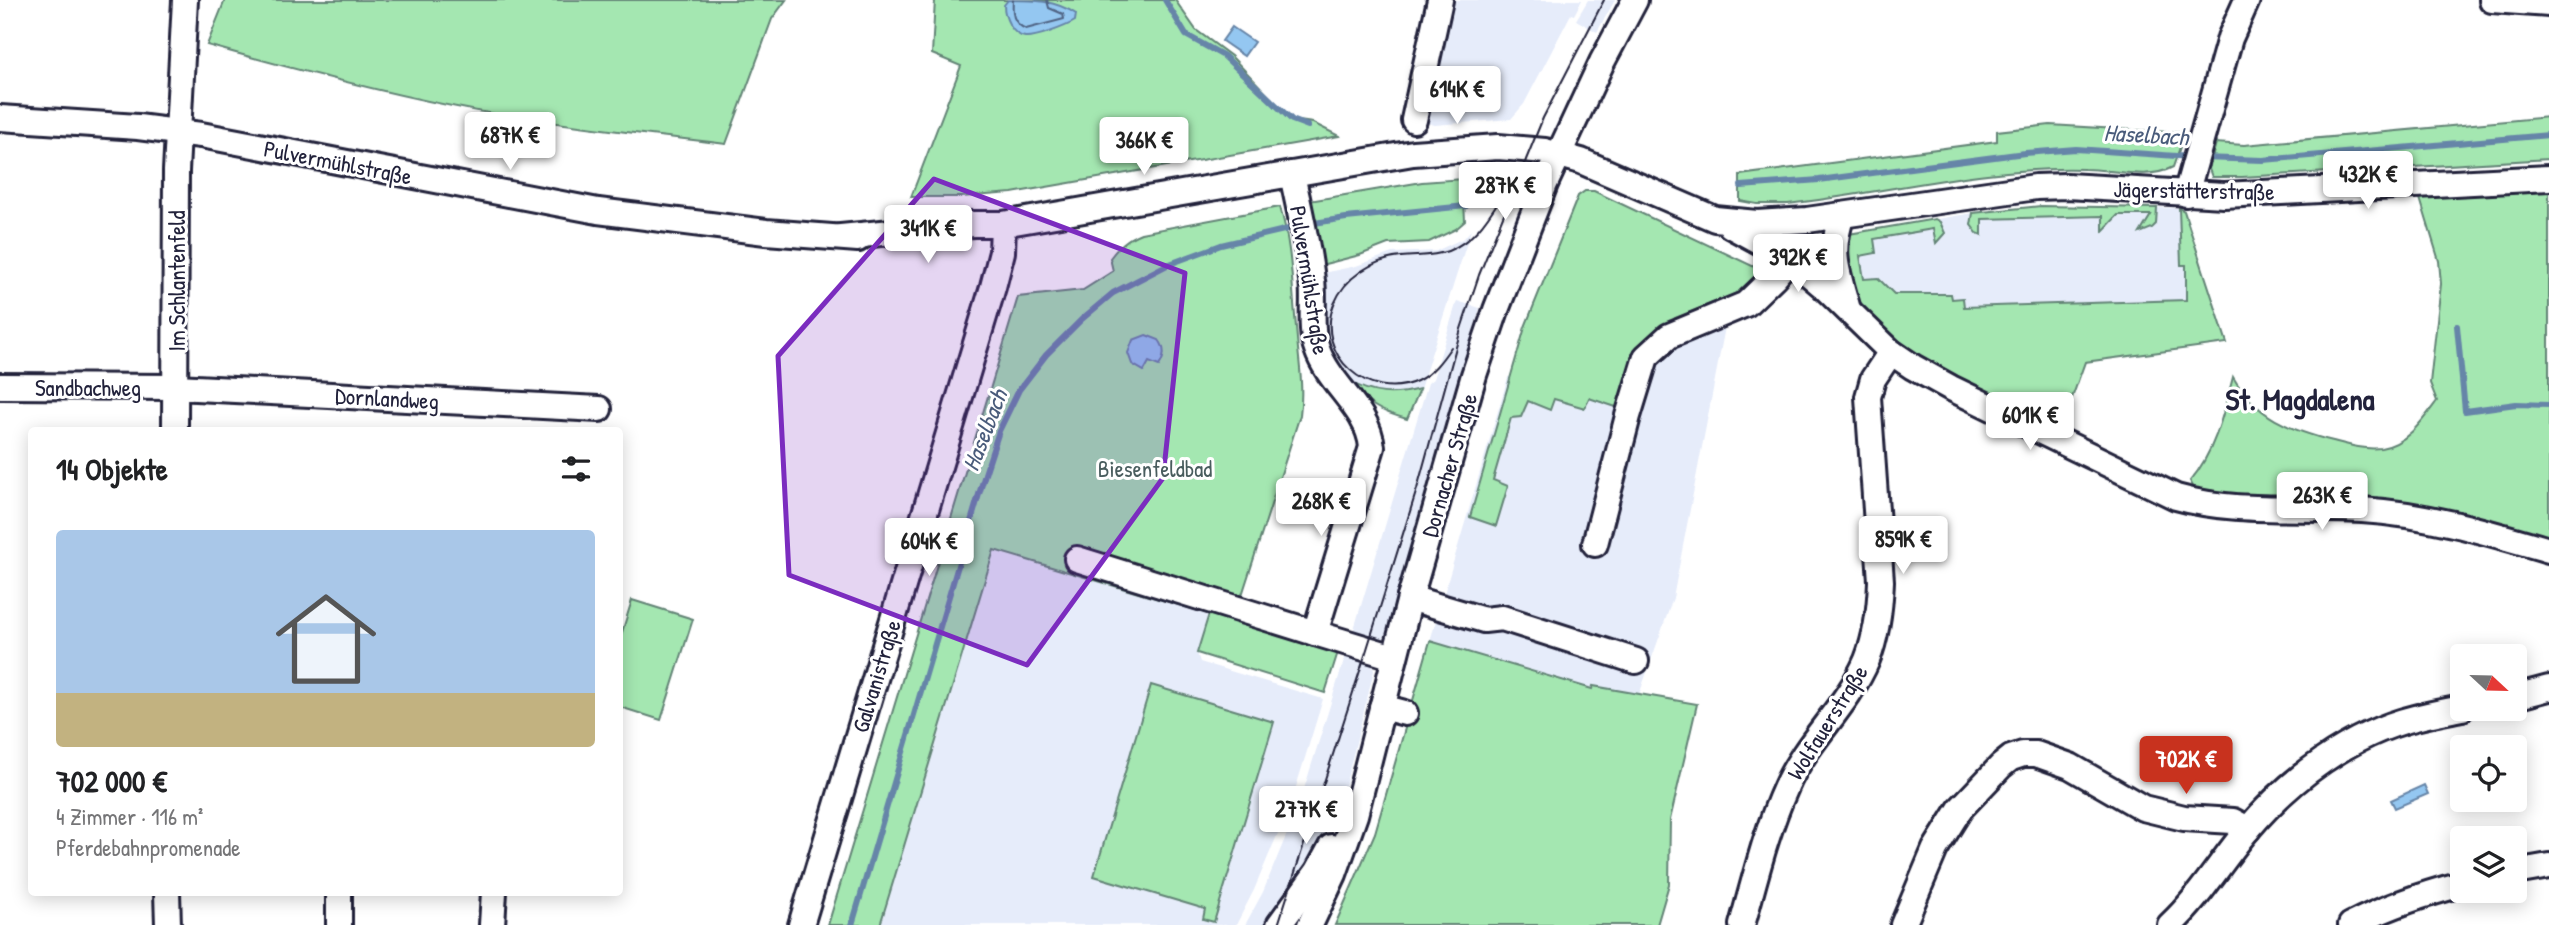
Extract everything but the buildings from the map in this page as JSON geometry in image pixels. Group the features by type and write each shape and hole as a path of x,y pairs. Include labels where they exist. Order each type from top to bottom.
{"street":[{"name":"Im Schlantenfeld","path":"175,427 176,171 185,0"},
{"path":"1414,120 1440,0"},
{"name":"Dornacher Straße","path":"1279,925 1318,872 1393,710 1394,657 1488,333 1533,213 1602,62 1635,0"},
{"path":"2186,194 2230,38 2247,0"},
{"path":"2492,0 2549,4"},
{"name":"Pulvermühlstraße","path":"0,118 178,132 598,212 766,232 841,237 973,224 1003,224 1444,149 1498,147 1560,154"},
{"name":"Jägerstätterstraße","path":"1560,154 1715,219 1756,223 1842,215 2036,187 2086,187 2186,194 2268,194 2549,178"},
{"name":"Pulvermühlstraße","path":"1292,174 1313,287 1316,347 1324,366 1365,423 1372,447 1315,633"},
{"path":"1842,215 1834,248 1847,308"},
{"path":"1715,219 1747,233 1790,258 1847,308 1891,352 1941,383 2176,498 2204,505 2234,508 2362,510 2430,518 2549,550"},
{"name":"Galvanistraße","path":"801,925 993,287 1002,252 1003,224"},
{"path":"1595,544 1646,357 1669,336 1746,304 1790,258"},
{"name":"Wolfauerstraße","path":"1742,925 1767,838 1786,786 1802,757 1856,681 1867,660 1874,637 1880,609 1881,581 1868,397 1873,379 1891,352"},
{"name":"Sandbachweg","path":"0,386 176,387"},
{"name":"Dornlandweg","path":"176,387 598,409"},
{"path":"1077,559 1394,657"},
{"path":"1410,598 1484,620 1502,618 1636,661"},
{"path":"2170,925 2202,891 2248,829 2303,775 2371,734 2413,718 2450,710"},
{"path":"1903,925 1915,893 1960,809 2011,758 2023,754 2036,754 2070,766 2143,808 2165,815 2206,821 2234,821 2248,829"},
{"name":"Dornacher Straße","path":"1310,925 1346,844 1361,783"},
{"path":"2527,870 2549,866"},
{"path":"2351,925 2381,910 2450,887"},
{"path":"167,896 168,925"},
{"path":"339,896 339,925"},
{"path":"492,925 494,896"}],"highlighted area":[{"path":"934,179 1185,273 1163,478 1027,665 789,575 778,356"}],"shaded area":[{"path":"1452,0 1582,0 1574,15 1571,14 1524,104 1511,119 1435,125 1423,122"},
{"path":"1588,0 1615,0 1597,32 1576,20"},
{"path":"2041,206 2179,208 2184,211 2214,307 1910,322 1859,302 1849,234 1979,212"},
{"path":"1471,230 1420,389 1390,394 1378,393 1363,389 1338,371 1323,340 1323,273 1356,266 1392,253 1436,251 1464,238"},
{"path":"1757,267 1779,280 1726,322 1673,598 1639,695 1593,686 1592,689 1430,641 1508,377 1522,375"},
{"path":"1457,301 1480,308 1385,635 1382,641 1351,639 1428,383 1433,379"},
{"path":"993,549 1209,614 1197,653 1200,662 1323,699 1292,800 1254,890 1236,925 880,925"},
{"path":"1346,654 1372,663 1374,671 1342,799 1316,853 1295,886 1263,925 1245,925 1263,892 1300,802"}],"green space":[{"path":"225,0 786,0 772,19 726,144 477,111 341,81 207,45"},
{"path":"935,0 1175,0 1196,30 1231,56 1292,120 1313,123 1339,136 1012,193 911,197 961,66 932,54"},
{"path":"2549,117 2549,159 2242,177 2212,177 2209,169 2216,143 2244,145"},
{"path":"2050,125 2185,133 2173,167 2152,173 2047,169 1973,176 1788,204 1740,201 1740,175 1997,141 1997,131"},
{"path":"1463,179 1465,221 1456,229 1429,242 1388,244 1360,255 1321,265 1309,201 1422,182"},
{"path":"2549,187 2549,538 2195,490 2190,481 2212,445 2233,377 2242,391 2263,412 2302,432 2357,447 2381,448 2399,442 2420,423 2437,401 2430,383 2441,284 2439,261 2419,195"},
{"path":"1585,191 1594,191 1763,271 1732,300 1730,296 1675,318 1677,323 1622,409 1589,398 1585,408 1554,399 1550,410 1528,401 1521,417 1511,418 1493,480 1508,486 1496,526 1470,517 1525,327 1578,196"},
{"path":"2041,206 2157,208 2156,224 2140,233 2151,215 2118,215 2103,231 2103,216 1982,219 1982,235 1971,225 1973,213"},
{"name":"Biesenfeldbad","path":"1280,207 1291,267 1301,382 1300,415 1234,620 1338,652 1325,693 1197,653 1209,614 994,550 880,925 828,925 1018,297 1083,290 1113,271 1110,258 1123,243 1141,233"},
{"path":"2179,208 2184,211 2227,343 2085,362 2060,431 1921,360 1871,320 1859,302 1849,273 1846,240 1849,234 1935,219 1940,222 1945,233 1936,243 1933,229 1874,239 1876,253 1860,256 1864,279 1878,278 1894,294 1951,294 1952,299 1963,298 1964,307 2186,300 2186,265 2181,265"},
{"path":"1818,238 1824,247 1820,257 1814,261 1795,245 1797,241"},
{"path":"1349,381 1383,393 1420,389 1407,419 1374,406"},
{"path":"632,600 693,619 661,720 623,708 623,629"},
{"path":"1430,641 1592,689 1593,686 1697,704 1670,820 1669,884 1657,925 1335,925 1375,833"},
{"path":"1151,685 1274,722 1214,922 1203,919 1205,909 1094,876"}],"water":[{"path":"1008,0 1052,3 1076,14 1075,21 1043,34 1020,36 1012,29 1005,14 1004,5"},
{"path":"1232,27 1254,42 1244,56 1222,41"},
{"path":"1146,335 1159,340 1164,353 1159,366 1149,362 1144,371 1132,364 1128,353 1133,340"},
{"path":"2424,785 2428,794 2395,808 2391,800"}],"waterway":[{"path":"1165,0 1186,35 1224,56 1292,120 1308,126"},
{"name":"Haselbach","path":"2202,158 2263,160 2549,135"},
{"name":"Haselbach","path":"1741,186 1819,180 2025,153 2076,149 2191,157"},
{"name":"Haselbach","path":"1308,224 1466,206"},
{"name":"Haselbach","path":"852,925 985,474 999,431 1019,390 1046,355 1113,293 1167,265 1221,245 1297,227"},
{"path":"2457,326 2465,411 2516,404 2549,405"}],"tram line":[{"path":"1278,925 1417,489 1461,329 1479,275 1543,118 1604,0"},
{"path":"1451,347 1432,371 1417,381 1399,386 1364,380 1350,370 1339,357 1332,341 1330,323 1334,304 1352,278 1370,266 1390,259 1442,253 1465,242 1478,230 1500,199"}],"district":[{"name":"St. Magdalena","path":"2300,399"}]}
